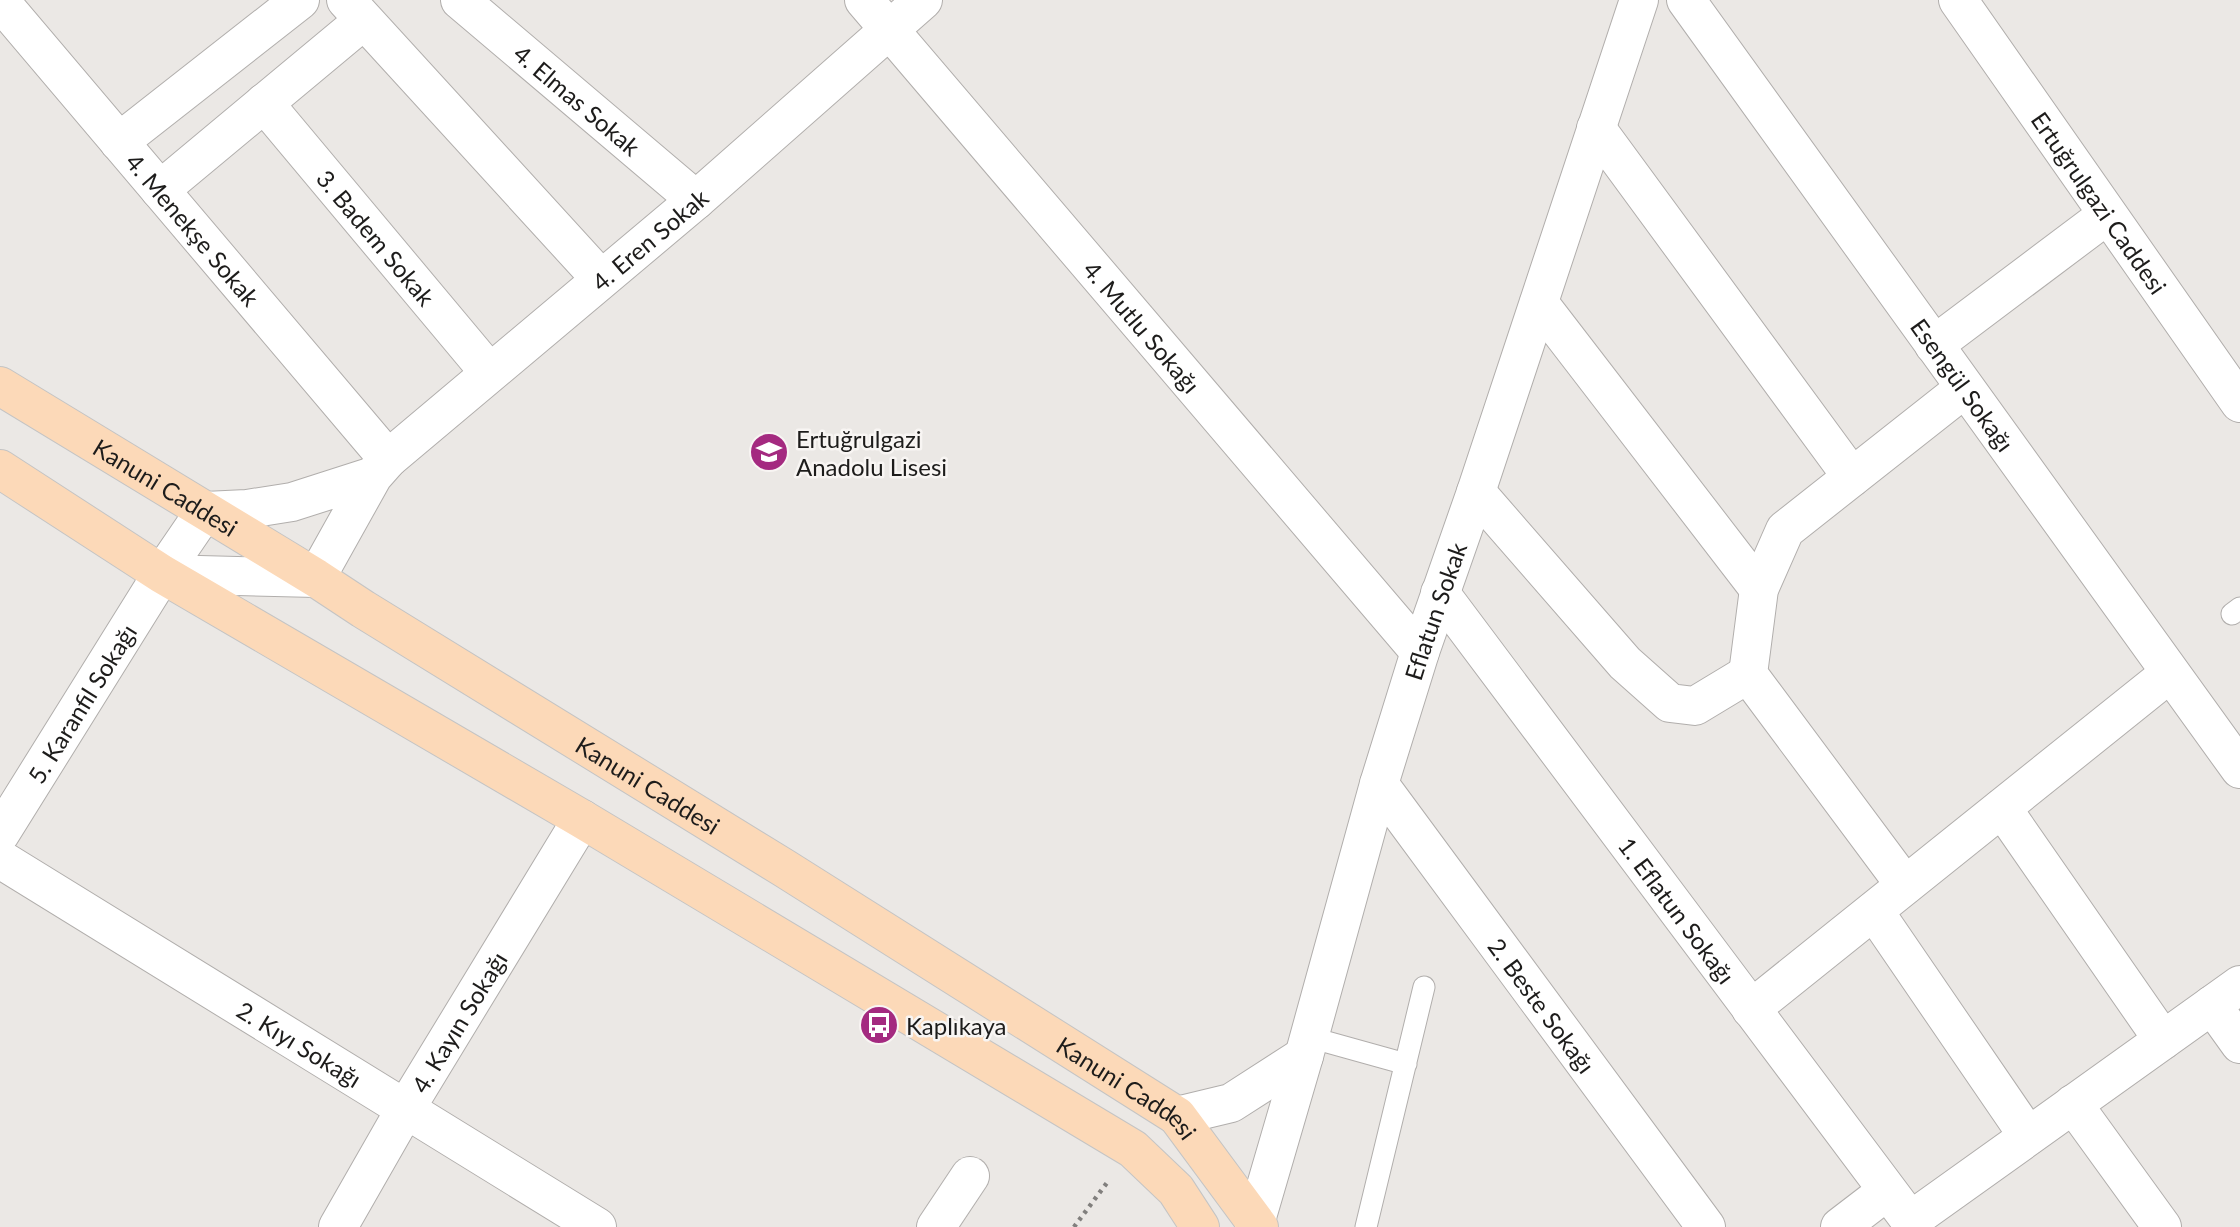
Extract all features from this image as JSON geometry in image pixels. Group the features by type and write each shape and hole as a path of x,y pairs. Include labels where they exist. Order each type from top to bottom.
{"main road":[{"name":"Kanuni Caddesi","path":"0,386 784,868 1177,1116 1256,1225"},
{"name":"Kanuni Caddesi","path":"0,469 162,574 582,819 1133,1149 1176,1190 1200,1227"}],"street":[{"path":"119,142 300,0"},
{"name":"4. Elmas Sokak","path":"460,0 696,200"},
{"name":"4. Mutlu Sokağı","path":"864,0 1420,652"},
{"name":"4. Eren Sokak","path":"316,578 380,467 489,372 696,200 923,0"},
{"name":"Eflatun Sokak","path":"1256,1225 1379,784 1420,652 1476,492 1639,0"},
{"name":"Esengül Sokağı","path":"1686,0 2240,769"},
{"name":"Ertuğrulgazi Caddesi","path":"1958,0 2240,403"},
{"name":"4. Menekşe Sokak","path":"0,1 160,190 380,467"},
{"path":"160,190 264,103 355,10 601,279"},
{"name":"3. Badem Sokak","path":"264,103 489,372"},
{"path":"1596,128 1852,477"},
{"path":"1934,345 2107,215"},
{"path":"1539,303 1759,589"},
{"path":"1905,885 1748,674 1759,589 1784,530 1965,388"},
{"name":"4. Eren Sokak","path":"205,511 247,509 292,502 380,467"},
{"path":"1476,492 1625,663 1670,703 1695,706 1748,674"},
{"name":"5. Karanfil Sokağı","path":"0,834 162,574 205,511"},
{"path":"162,574 316,578"},
{"name":"1. Eflatun Sokağı","path":"1440,593 1912,1224"},
{"path":"1751,1009 2170,673"},
{"name":"2. Beste Sokağı","path":"1379,784 1706,1227"},
{"path":"2001,808 2163,1040"},
{"name":"4. Kayın Sokağı","path":"338,1227 582,819"},
{"name":"2. Kıyı Sokağı","path":"0,859 597,1227"},
{"path":"1874,911 2028,1136"},
{"path":"1912,1224 2028,1136 2226,995 2240,1044"},
{"path":"1177,1116 1231,1103 1307,1046"},
{"path":"2073,1104 2162,1227"},
{"path":"936,1227 970,1176"},
{"path":"1840,1227 1887,1191"}],"lane":[{"path":"1366,1227 1424,988"},
{"path":"1307,1046 1406,1064"}],"path":[{"path":"1074,1227 1133,1149"}],"place":[{"name":"Ertuğrulgazi Anadolu Lisesi","path":"769,452"},
{"name":"Kaplıkaya","path":"879,1025"}]}
